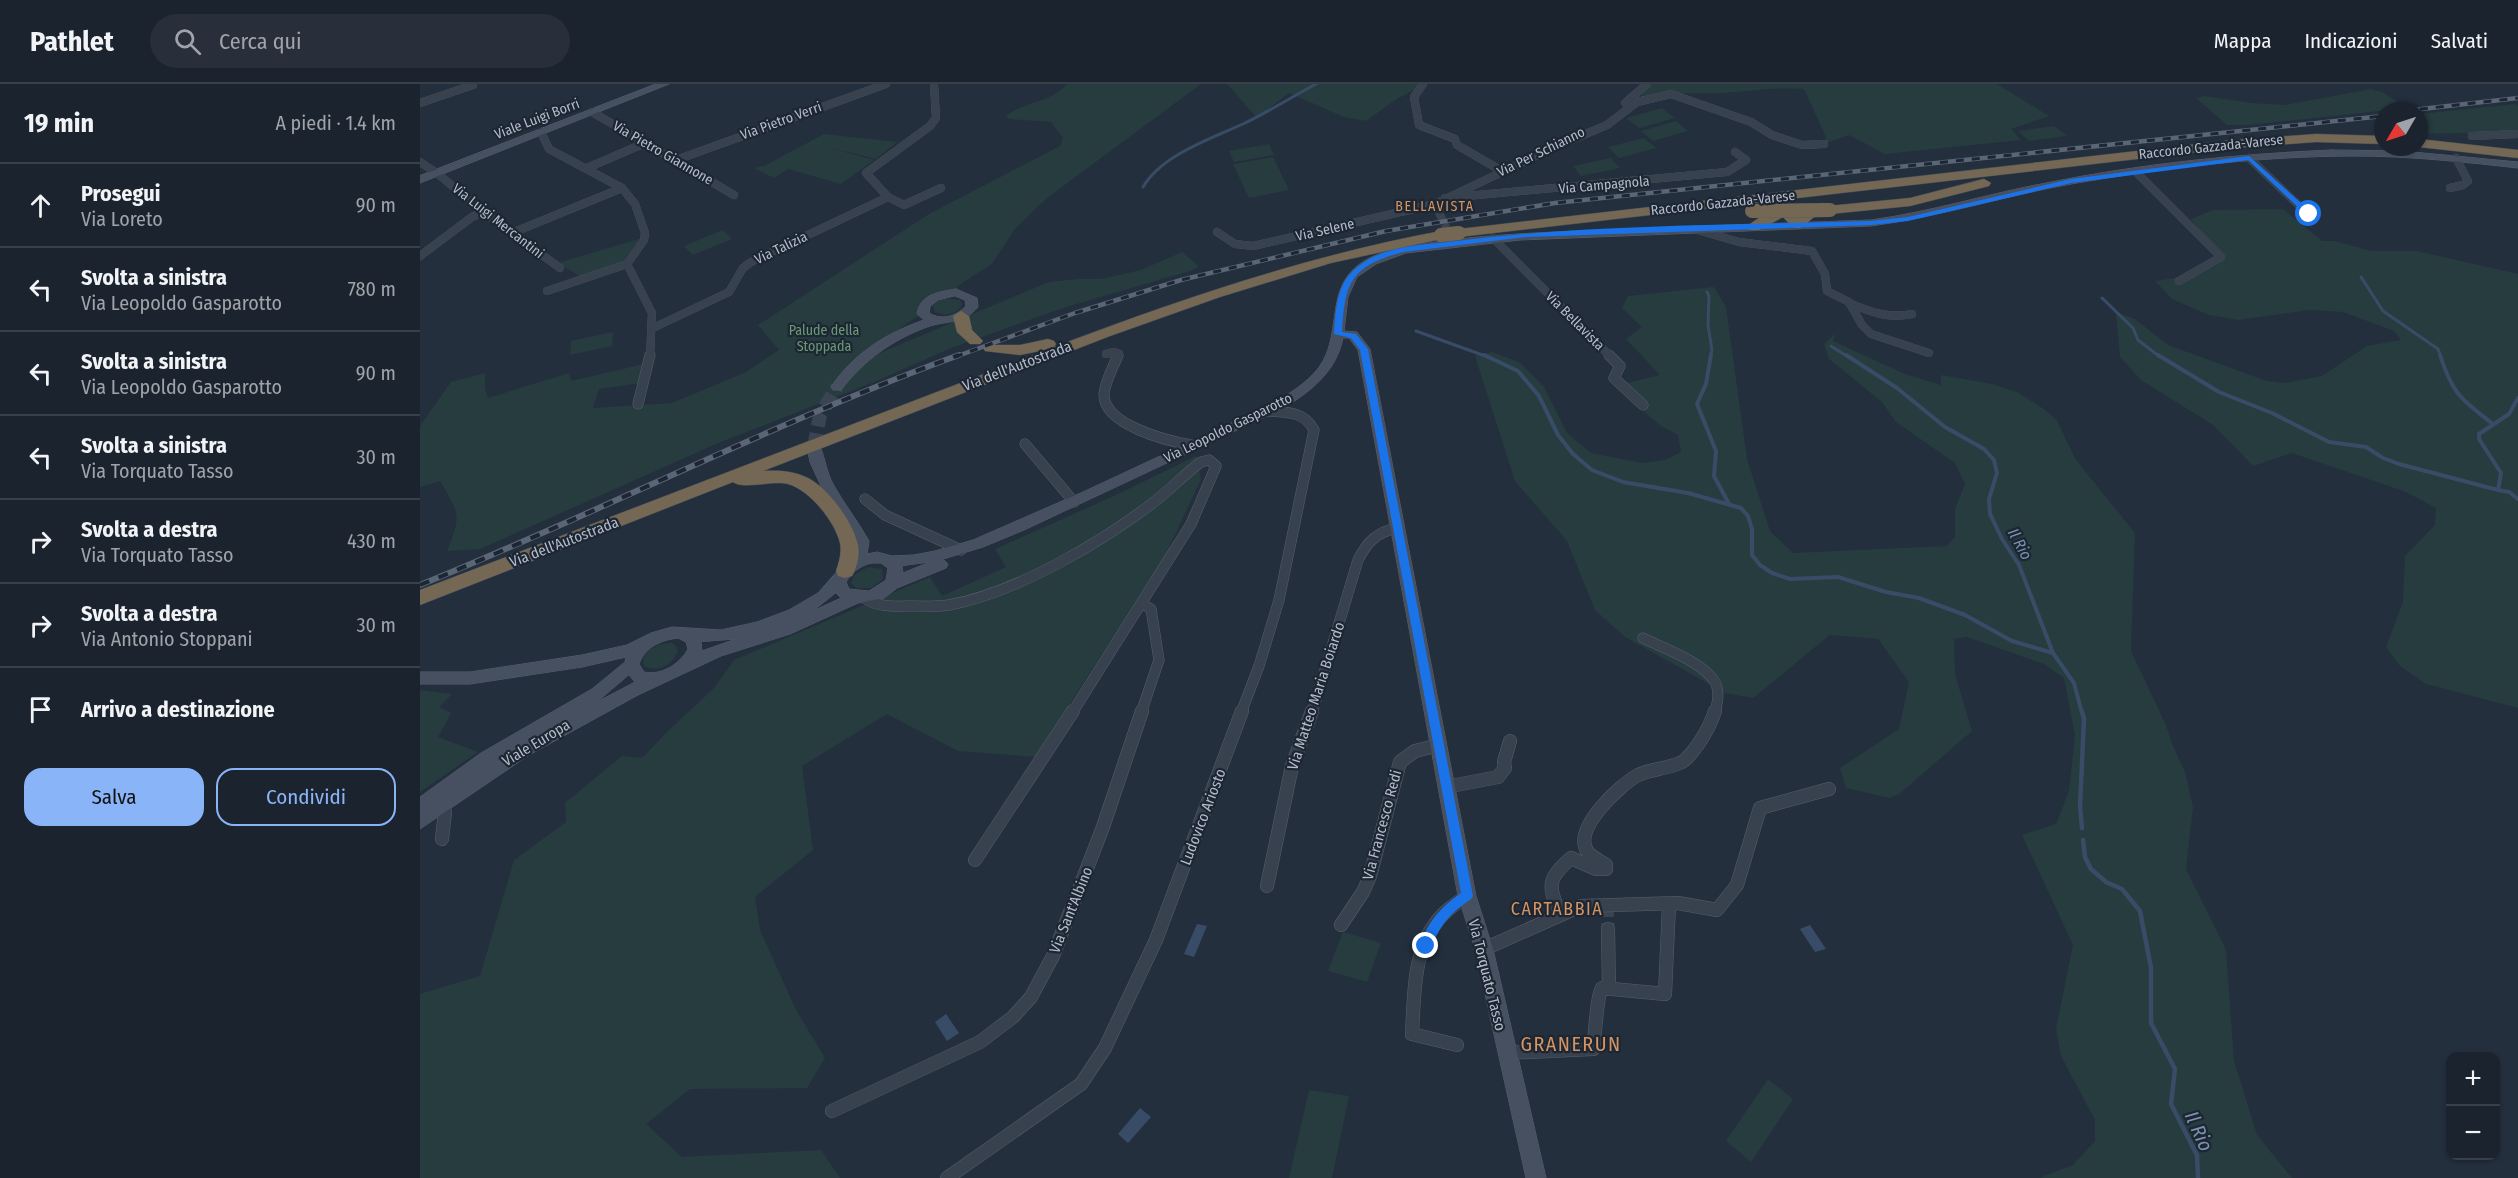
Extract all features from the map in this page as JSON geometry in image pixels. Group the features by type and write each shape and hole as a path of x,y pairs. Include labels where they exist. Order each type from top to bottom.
{"highway":[{"name":"Raccordo Gazzada-Varese","path":"1635,214 2268,140 2316,138 2374,140"},
{"path":"2428,143 2475,146 2518,154"},
{"path":"2475,146 2518,160"},
{"name":"Raccordo Gazzada-Varese","path":"1635,214 1752,211 1910,202 2040,167"},
{"path":"1789,209 1788,214 1797,225 1806,214 1814,210 1997,172"},
{"path":"1898,191 1940,190 2013,174"},
{"path":"1754,227 1789,209 1834,206"},
{"path":"1814,210 1819,216 1838,224"},
{"name":"Via dell'Autostrada","path":"420,598 845,432 1183,304 1304,264 1350,252 1441,235 1635,214"},
{"path":"991,348 1012,350 1047,345 1139,314 1183,304"},
{"path":"961,316 965,332 975,341"},
{"path":"588,532 623,524 741,480 767,476 784,477 802,482 816,493 845,534 850,550 848,569"}],"main road":[{"name":"Viale Luigi Borri","path":"420,180 664,84"},
{"name":"Via Leopoldo Gasparotto","path":"848,569 868,558 888,560 942,548 961,550 1074,502 1267,411 1302,391 1321,374 1330,359 1338,334 1340,297 1348,281 1361,267 1381,256 1403,250 1493,238 1908,219 2034,188 2249,158 2334,153 2419,154 2518,165"},
{"path":"899,334 934,297 948,292 963,293 968,295 973,303 969,310 961,316 946,321 926,317 923,310"},
{"path":"837,387 866,355 899,334 935,320"},
{"name":"Via Torquato Tasso","path":"1338,334 1353,335 1364,349 1467,896 1484,949 1534,1176"},
{"path":"814,447 817,468 859,535 862,546 840,588 848,596 860,598"},
{"name":"Via Leopoldo Gasparotto","path":"660,679 716,651 776,634 1008,537 1074,502"},
{"path":"859,535 870,540 897,571 889,586"},
{"path":"660,679 642,678 632,671 631,665 636,652 653,638 670,633 708,637 734,633 784,617 824,596 848,569"},
{"path":"686,664 696,650 693,638 687,634"},
{"path":"420,678 454,680 596,658 642,646"},
{"path":"596,658 631,665"},
{"name":"Viale Europa","path":"420,806 480,762 598,693 631,665"},
{"name":"Viale Europa","path":"420,822 535,742 623,694 660,679"}],"street":[{"path":"420,102 473,84"},
{"name":"Via Pietro Verri","path":"676,160 886,84"},
{"path":"934,84 936,117 930,126 866,173 888,194 888,197 904,205 940,188"},
{"path":"1423,84 1414,90 1412,98 1419,125 1455,139 1458,145 1502,171"},
{"name":"Via Per Schianno","path":"1435,204 1557,146 1593,126 1647,84"},
{"path":"1557,146 1606,125 1637,102 1671,94 1751,122 1772,135 1802,145 1824,144"},
{"name":"Via Pietro Giannone","path":"592,112 734,195"},
{"path":"541,132 549,149 622,188 635,204 645,233 644,240 627,264 548,291"},
{"path":"2475,146 2518,134"},
{"path":"587,168 645,143"},
{"name":"Via Campagnola","path":"1445,198 1641,183 1727,172 1746,160 1735,152"},
{"path":"2249,158 2309,214"},
{"path":"2450,188 2463,185 2468,181 2456,158"},
{"name":"Via Luigi Mercantini","path":"420,162 437,173 483,212 560,268"},
{"path":"2136,173 2221,257 2179,281"},
{"path":"512,233 622,188"},
{"name":"Via Talizia","path":"653,328 729,292 743,268 751,262 888,197"},
{"path":"1435,204 1439,213"},
{"name":"Via Selene","path":"1217,232 1235,244 1253,246 1435,204"},
{"path":"420,256 472,217 483,212"},
{"path":"1694,229 1739,242 1812,251 1825,274 1827,291 1849,303 1883,316 1897,317 1912,314"},
{"name":"Via Bellavista","path":"1493,238 1620,366 1614,378 1643,405"},
{"path":"627,264 652,313 653,328 647,374 638,404"},
{"path":"1849,303 1857,321 1871,334 1929,353"},
{"path":"1106,354 1114,352 1119,354 1104,397 1106,405 1115,416 1167,442 1191,446"},
{"name":"Ludovico Ariosto","path":"947,1178 1081,1084 1105,1048 1156,940 1259,666 1279,600 1305,478 1314,430 1311,422 1298,414 1267,411"},
{"path":"1025,444 1074,502"},
{"path":"860,598 877,604 898,606 949,604 983,596 1044,569 1111,530 1154,502 1193,467 1205,460 1212,461 1216,466 1191,524 1023,790 975,860"},
{"path":"865,499 885,515 942,548"},
{"name":"Via Matteo Maria Boiardo","path":"1267,886 1292,766 1312,713 1355,568 1360,555 1377,534 1397,528"},
{"path":"889,586 887,596 898,606"},
{"name":"Via Sant'Albino","path":"832,1111 980,1042 1013,1017 1031,997 1053,956 1103,827 1159,660 1154,642 1153,615 1151,609 1142,604"},
{"path":"1560,913 1552,896 1551,879 1565,862 1575,858 1597,870 1606,869 1605,865 1586,850 1584,842 1584,835 1603,805 1618,788 1637,775 1685,761 1714,716 1720,695 1717,684 1708,674 1692,662 1643,638"},
{"path":"1446,787 1498,777 1505,768 1504,762 1510,741"},
{"name":"Via Francesco Redi","path":"1341,926 1363,892 1370,876 1400,762 1415,751 1439,745"},
{"path":"1484,949 1552,919 1560,913 1581,906 1678,903 1717,910 1737,885 1760,808 1777,801 1828,789"},
{"path":"439,807 445,812 442,839"},
{"path":"1457,1045 1413,1034 1413,994 1432,929 1446,910 1467,896"},
{"path":"1506,1053 1593,1049 1598,1021 1599,992 1602,988 1665,994 1669,905"},
{"path":"1608,929 1609,989"}],"green space":[{"name":"Palude della Stoppada","path":"1067,84 1201,84 1047,198 1015,229 992,264 942,298 960,300 962,305 957,311 943,314 935,312 933,306 875,345 875,355 1049,282 1101,279 1141,270 1182,252 1199,266 1193,270 1063,308 951,348 879,380 716,444 480,549 447,551 455,530 455,508 440,481 420,487 420,426 451,382 485,373 488,398 569,373 571,381 644,364 640,383 599,389 593,408 672,403 746,372 779,350 758,325 929,214 1060,146 1063,138 1051,122 1009,119 1006,116 1021,107 1046,99"},
{"path":"1227,84 1425,84 1395,100 1366,121 1344,117 1289,93 1257,118"},
{"path":"1649,84 1997,84 2049,116 2011,129 2021,140 1885,154 1849,135 1824,144 1826,137 1804,89 1681,94 1637,102"},
{"path":"2371,89 2382,92 2398,102 2374,102 2374,112 2248,125 2227,125 2196,98 2204,96 2284,105"},
{"path":"2515,104 2518,106 2518,132 2428,134 2428,113"},
{"path":"1662,108 1675,118 1639,128 1626,118"},
{"path":"1676,121 1688,131 1653,141 1641,131"},
{"path":"2054,126 2067,136 2029,141 2018,131"},
{"path":"824,134 897,142 876,159 823,146 874,160 841,184 788,169 774,178 754,168 764,166"},
{"path":"1644,138 1656,148 1619,158 1608,147"},
{"path":"1269,144 1274,155 1234,162 1229,151"},
{"path":"1273,157 1289,190 1249,198 1233,164"},
{"path":"1611,158 1620,168 1581,176 1573,166"},
{"path":"2283,209 2322,241 2335,241 2371,251 2417,251 2518,274 2518,708 2426,684 2400,666 2386,647 2403,602 2405,556 2435,525 2436,508 2406,492 2292,453 2253,466 2213,425 2141,380 2120,357 2116,312 2135,319 2168,345 2267,381 2284,383 2322,376 2367,346 2401,340 2394,331 2343,312 2309,310 2238,320 2209,315 2172,299 2155,281 2200,274 2216,262 2216,254 2191,219 2213,210"},
{"path":"723,230 732,239 693,255 684,246"},
{"path":"639,239 623,262 583,278 558,263"},
{"path":"1714,287 1726,307 1747,459 1770,531 1793,553 1947,546 1955,537 1955,509 1965,484 1955,463 1896,422 1882,402 1829,359 1824,344 1836,333 1833,341 1905,374 1941,385 1941,375 1992,384 2017,392 2044,409 2056,419 2076,460 2135,533 2131,651 2185,772 2193,807 2186,869 2226,950 2234,1061 2257,1135 2292,1178 2039,1178 2073,1165 2095,1141 2095,1120 2061,1056 2056,1029 2073,945 2022,835 2056,824 2069,791 2075,735 2064,678 2044,664 1967,637 1954,639 1955,674 1972,731 1899,794 1890,798 1846,788 1840,768 1899,729 1909,682 1878,639 1830,635 1753,698 1725,693 1625,637 1595,610 1567,541 1515,481 1475,356 1492,352 1519,362 1544,387 1567,433 1591,453 1642,463 1665,460 1681,452 1678,435 1661,426 1615,386 1660,375 1626,339 1642,327 1622,308 1628,296"},
{"path":"613,332 612,346 570,355 571,341"},
{"path":"1196,456 1201,479 1166,554 1036,757 958,751 887,714 802,766 813,850 755,897 760,930 796,1010 825,1058 807,1088 690,1089 646,1124 682,1157 821,1150 840,1178 420,1178 420,994 480,976 514,860 566,822 565,803 622,756 642,758 714,688 734,660 930,577 942,596 1006,567 995,549 1116,495"},
{"path":"868,567 882,569 883,579 871,588 856,588 851,583 854,575"},
{"path":"671,643 678,651 669,664 655,669 644,666 643,659 651,649 658,645"},
{"path":"420,690 452,694 439,707 451,713 438,737 478,752 420,792"},
{"path":"1343,932 1381,943 1367,982 1328,971"},
{"path":"1768,1079 1793,1099 1751,1162 1726,1141"},
{"path":"1309,1090 1349,1096 1332,1178 1289,1178"}],"water":[{"path":"1197,924 1207,926 1194,957 1184,954"},
{"path":"1810,925 1826,949 1815,952 1800,929"},
{"path":"946,1014 959,1033 947,1041 935,1022"},
{"path":"1140,1108 1151,1117 1128,1143 1118,1134"}],"waterway":[{"path":"1143,187 1151,176 1174,157 1252,119 1316,84"},
{"path":"2361,277 2383,311 2438,349 2441,357"},
{"path":"1707,292 1709,296 1708,325 1712,350 1710,357"},
{"path":"2102,298 2133,328 2138,340 2160,357"},
{"path":"1416,331 1488,357"},
{"name":"Il Rio","path":"1831,346 1848,357"},
{"path":"1484,355 1518,371 1539,396 1558,435 1573,454 1592,470 1623,482 1688,493 1741,508 1748,516 1752,529 1752,555 1760,565 1772,573 1790,579 1838,577 1886,592 1919,598 1965,615 2012,641 2053,653"},
{"path":"1711,355 1706,384 1697,404 1716,451 1714,476 1729,504"},
{"name":"Il Rio","path":"1846,355 1897,388 1945,427 1984,449 1994,460 1997,473 1989,499 1990,514 2002,539 2019,565 2053,653"},
{"path":"2158,355 2219,392 2272,413 2329,442 2366,447 2383,458 2399,464 2498,490"},
{"path":"2440,355 2449,379 2459,395 2493,424"},
{"path":"2498,490 2501,473 2479,439 2479,434 2509,414 2518,398"},
{"path":"2498,490 2509,492 2518,499"},
{"name":"Il Rio","path":"2053,653 2074,683 2082,713"},
{"name":"Il Rio","path":"2082,711 2084,719 2080,806 2082,828"},
{"name":"Il Rio","path":"2083,840 2085,857 2091,869 2106,882 2122,889 2140,911 2151,968 2151,1023 2175,1069 2171,1104 2197,1155 2198,1178"}],"tunnel":[{"path":"1439,213 1452,239"},
{"path":"814,447 820,415 837,387"},
{"path":"1607,904 1608,929"}],"railway":[{"path":"2428,108 2518,98"},
{"path":"955,357 1075,313 1181,280 1386,231 1555,203 2374,117"},
{"path":"420,585 555,528 755,438 890,381 959,355"}],"district":[{"name":"BELLAVISTA","path":"1435,206"},
{"name":"CARTABBIA","path":"1557,909"},
{"name":"GRANERUN","path":"1571,1044"}],"route":[{"path":"1426,946 1432,929 1446,910 1467,896 1364,349 1353,335 1338,334 1340,297 1348,281 1361,267 1381,256 1403,250 1453,242 1526,235 1871,223 1908,219 2071,181 2249,158 2309,214"}]}
